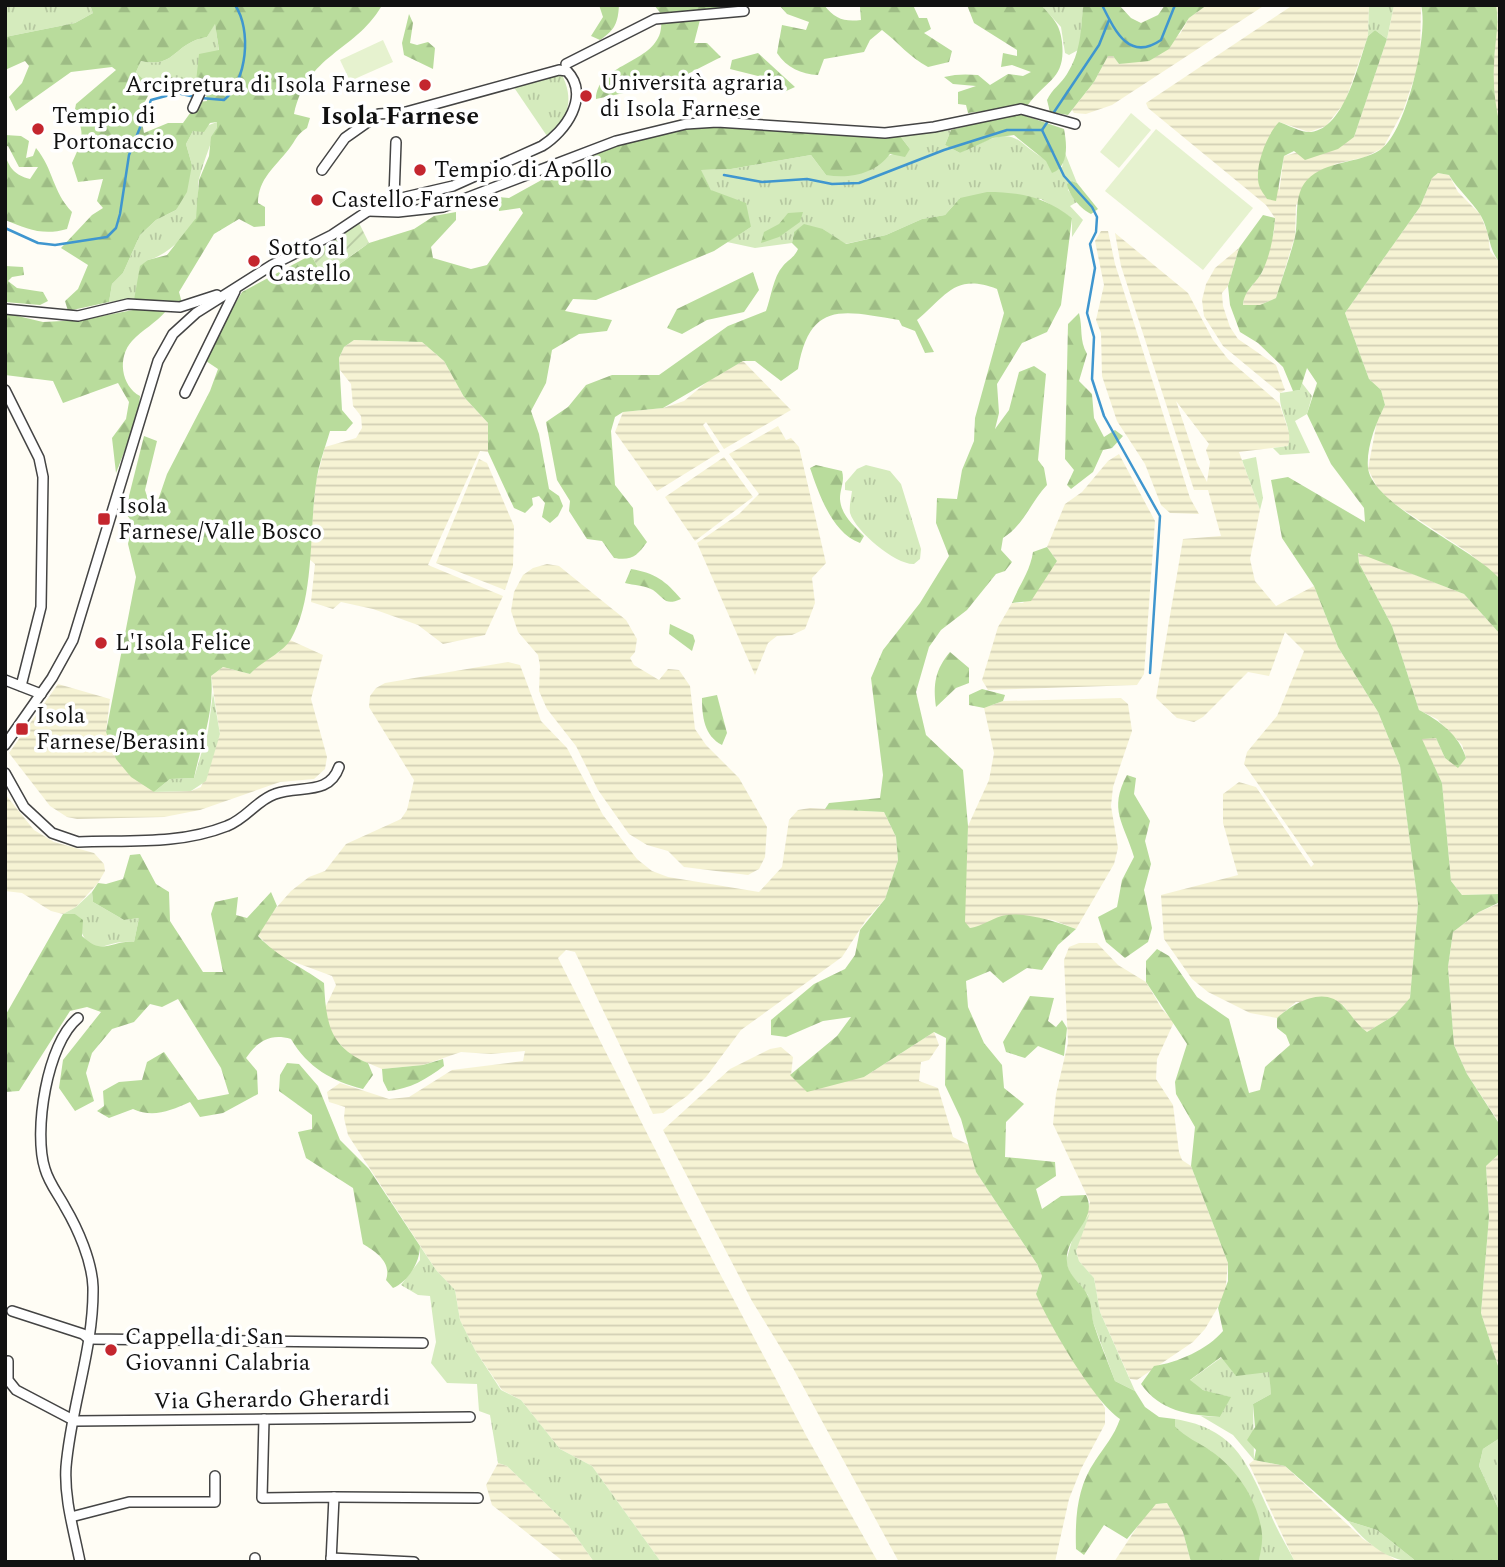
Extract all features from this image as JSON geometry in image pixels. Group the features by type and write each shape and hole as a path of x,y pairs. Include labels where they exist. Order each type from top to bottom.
{"street":[{"path":"566,64 655,19 744,10"},
{"path":"5,745 68,651 163,349 184,322 272,265 332,235 368,211 394,198 453,186 554,139 569,120 576,88 570,75 559,70 406,112 379,114 345,138 322,170"},
{"path":"194,106 202,87"},
{"path":"368,211 398,212 443,207 616,141 686,124 717,122 885,133 958,123 1013,109 1075,124"},
{"path":"394,198 396,142"},
{"path":"5,309 78,316 128,304 180,307 223,292 231,292"},
{"path":"185,393 231,292"},
{"path":"5,390 39,458 43,477 40,607 21,686"},
{"path":"5,680 41,694"},
{"path":"5,773 24,807 62,839 187,840 229,826 271,796 323,787 335,779 339,767"},
{"path":"78,1018 63,1034 53,1056 42,1149 45,1170 76,1229 92,1280 89,1339 66,1474 80,1562"},
{"path":"12,1311 83,1334 89,1339 423,1343"},
{"path":"8,1362 8,1380 16,1390 75,1421"},
{"name":"Via Gherardo Gherardi","path":"75,1421 470,1417"},
{"path":"264,1419 262,1498 478,1498"},
{"path":"71,1517 129,1502 215,1502 215,1476"},
{"path":"334,1497 331,1560 414,1562"}],"shaded area":[{"path":"1207,5 1265,5 1112,105 1086,114 1074,113 1072,110 1094,82 1108,56 1113,56 1119,64 1138,60 1180,34 1189,18"},
{"path":"1293,5 1369,5 1368,36 1345,102 1326,126 1309,132 1279,122 1279,193 1284,156 1354,137 1387,39 1394,5 1421,5 1420,61 1403,111 1383,148 1365,157 1335,164 1296,205 1295,236 1276,298 1260,305 1243,305 1244,296 1262,273 1274,232 1275,218 1266,205 1148,108 1146,103"},
{"path":"1496,5 1500,5 1500,125 1495,106 1493,66 1498,16"},
{"path":"1438,173 1449,175 1458,192 1480,214 1488,234 1490,251 1500,263 1500,579 1469,553 1390,501 1377,487 1368,469 1377,421 1385,405 1381,390 1369,379 1345,313 1420,207 1432,178"},
{"path":"1101,231 1108,231 1115,264 1190,498 1199,514 1170,513 1161,505 1145,464 1117,421 1102,376 1101,333 1096,320 1104,285 1095,241"},
{"path":"1115,233 1188,293 1213,340 1228,359 1279,403 1291,438 1288,446 1239,452 1260,510 1250,559 1255,581 1276,606 1314,586 1338,647 1378,712 1400,766 1418,904 1410,999 1395,1015 1367,1032 1343,1005 1296,1002 1277,1018 1250,1013 1208,992 1192,979 1164,939 1161,895 1238,875 1223,823 1223,794 1239,782 1256,787 1311,867 1314,864 1244,764 1247,752 1277,716 1304,651 1285,632 1269,676 1248,672 1203,717 1194,722 1177,718 1156,698 1183,539 1221,536 1208,490 1194,490 1121,266","holes":["1176,401 1209,444 1206,450 1210,462 1207,482 1197,463"]},
{"path":"1239,248 1228,286 1222,293 1223,306 1230,327 1238,339 1276,365 1285,390 1280,393 1223,346 1204,316 1202,300 1206,284 1215,268"},
{"path":"354,340 422,342 444,361 464,397 488,423 488,452 480,451 428,565 503,596 485,635 443,644 418,625 373,609 341,602 333,609 311,602 315,564 309,559 316,481 325,447 356,438 362,428 361,416 353,406 351,384 340,370 339,358 344,347"},
{"path":"743,361 791,410 724,449 706,422 703,425 720,452 657,491 615,432 623,412 663,408 684,401 708,381"},
{"path":"778,426 786,440 791,438 799,447 826,563 812,578 815,603 805,629 792,635 777,636 768,643 755,675 697,543 739,514 759,494 729,454"},
{"path":"1119,454 1155,521 1144,674 1137,685 988,690 982,680 998,627 1012,603 1023,603 1057,561 1047,547 1065,504 1082,492 1108,461"},
{"path":"724,457 753,497 695,541 665,497"},
{"path":"479,459 487,463 514,526 513,566 505,590 436,563"},
{"path":"1358,552 1464,594 1500,634 1500,894 1462,895 1451,881 1442,783 1421,738 1436,738 1445,758 1458,767 1466,758 1462,745 1437,719 1419,710 1392,626 1359,563"},
{"path":"547,564 559,566 626,620 637,639 635,652 630,658 634,665 659,680 668,669 679,670 690,686 695,729 706,745 739,778 767,827 765,857 759,869 748,875 684,867 668,851 647,845 629,834 598,790 576,746 547,709 539,691 538,655 518,632 511,611 514,592 523,575 533,568"},
{"path":"290,640 323,655 311,699 327,757 325,769 314,779 280,782 200,810 164,817 77,819 67,817 50,806 9,753 58,684 110,699 106,732 154,792 191,791 201,787 220,734 211,676 223,667 250,674 263,659 278,653"},
{"path":"508,662 520,665 541,721 567,748 603,815 637,859 652,871 668,877 759,892 782,867 789,820 798,810 810,808 884,812 896,837 898,860 885,899 866,920 842,957 741,1030 706,1077 687,1096 663,1113 653,1114 575,952 566,950 558,958 686,1210 808,1439 878,1562 661,1562 592,1466 560,1449 521,1400 502,1390 475,1350 460,1320 455,1290 436,1270 348,1135 344,1118 345,1107 329,1102 327,1092 340,1083 389,1099 409,1097 452,1070 523,1061 525,1051 491,1054 461,1052 423,1065 382,1069 351,1056 330,1033 325,1008 336,985 332,976 278,956 258,935 269,916 291,891 309,877 325,871 346,844 401,819 407,810 414,780 369,707 370,696 376,688 385,683"},
{"path":"1121,698 1128,704 1132,731 1113,787 1111,806 1118,848 1114,864 1076,929 1053,920 1006,915 985,925 970,928 964,922 968,826 989,780 994,753 984,708 1003,701"},
{"path":"5,794 34,830 54,842 94,853 104,864 105,871 98,883 76,907 63,914 51,911 22,893 5,891"},
{"path":"1500,903 1500,1124 1467,1074 1454,1045 1448,967 1453,932 1479,912"},
{"path":"1079,943 1097,943 1118,965 1146,982 1162,1009 1174,1022 1157,1059 1156,1079 1173,1105 1179,1152 1182,1160 1191,1166 1228,1263 1225,1295 1205,1329 1193,1342 1137,1380 1130,1379 1100,1312 1094,1278 1079,1261 1076,1251 1090,1202 1053,1124 1056,1094 1068,1043 1064,960 1069,947"},
{"path":"934,1032 939,1045 929,1060 921,1062 919,1081 938,1088 953,1137 969,1145 976,1172 1037,1264 1042,1276 1036,1294 1105,1408 1105,1424 1081,1469 1069,1499 1055,1562 899,1562 793,1368 752,1301 663,1130 730,1069 770,1049 781,1047 793,1057 791,1075 864,1077"},
{"path":"1500,1153 1500,1372 1481,1313 1489,1217 1486,1166"},
{"path":"1254,1460 1285,1466 1363,1539 1399,1562 1295,1562 1249,1464"},
{"path":"498,1463 507,1466 568,1525 594,1562 564,1562 492,1505 486,1485"},
{"path":"1167,1503 1183,1532 1191,1562 1114,1562 1145,1515 1156,1504"}],"green space":[{"path":"5,5 90,5 93,13 75,23 5,37"},
{"path":"90,5 381,7 358,34 320,66 300,94 294,114 310,118 307,128 298,135 261,187 258,203 265,207 265,226 254,227 239,219 214,234 179,292 182,303 134,300 140,266 148,260 167,255 196,218 199,180 209,156 211,137 217,128 217,122 210,123 204,132 193,131 186,144 192,165 187,192 176,210 156,220 140,235 123,273 112,284 109,302 68,311 65,301 78,289 88,265 61,248 92,215 103,208 97,201 103,179 78,182 72,163 81,138 80,126 74,114 76,104 116,70 112,67 71,72 16,111 9,97 22,83 29,66 25,61 5,70 5,37 75,23 93,13","holes":["215,24 219,50 199,54 195,91 206,94 207,101 198,102 183,123 168,123 144,133 140,111 149,94 144,80 136,72 141,61 152,63 168,59 187,44 207,37"]},
{"path":"599,5 619,5 615,26 600,40 591,36 603,17"},
{"path":"654,5 728,5 701,16 694,43 707,43 721,57 670,83 596,99 598,88 604,79 643,54 658,38 662,15"},
{"path":"779,5 824,5 832,14 855,21 861,20 860,7 866,5 913,5 919,18 927,18 931,29 924,33 952,51 949,62 928,67 882,30 870,40 864,52 824,59 818,75 800,72 785,63 777,53 782,25 806,30 809,22 787,14"},
{"path":"967,5 1041,5 1060,30 1062,54 1058,71 1027,106 968,113 966,105 958,104 958,92 976,86 953,84 944,77 978,75 990,85 1008,74 1023,76 1031,72 1012,65 1001,67 1003,53 1017,56 1017,50 974,23"},
{"path":"1041,5 1083,5 1080,49 1069,55 1065,53 1061,27"},
{"path":"1083,5 1119,5 1131,18 1141,23 1158,15 1165,5 1207,5 1189,18 1169,49 1149,61 1119,64 1113,56 1108,56 1094,82 1068,115 1050,112 1047,100 1067,74 1080,41"},
{"path":"1369,5 1394,5 1387,39 1375,30 1368,36"},
{"path":"1421,5 1496,5 1494,80 1500,125 1500,263 1477,211 1449,175 1438,173 1432,178 1420,207 1345,313 1369,379 1381,390 1385,405 1370,444 1368,468 1374,482 1404,511 1469,554 1500,579 1500,634 1464,594 1358,553 1359,563 1392,626 1419,710 1448,730 1459,742 1466,758 1458,768 1445,758 1436,738 1422,739 1442,783 1451,881 1462,895 1500,894 1498,903 1479,912 1453,932 1448,967 1454,1045 1467,1074 1500,1125 1500,1153 1486,1166 1489,1217 1481,1313 1500,1372 1500,1438 1483,1449 1479,1466 1500,1512 1500,1562 1417,1562 1377,1530 1348,1521 1285,1466 1254,1460 1256,1450 1247,1440 1255,1427 1253,1404 1271,1394 1269,1372 1236,1376 1221,1357 1190,1380 1203,1390 1231,1397 1220,1417 1197,1415 1166,1406 1141,1384 1154,1366 1192,1354 1223,1331 1218,1308 1228,1281 1228,1263 1191,1166 1195,1127 1176,1094 1175,1082 1187,1044 1146,982 1146,961 1157,949 1169,956 1197,997 1229,1019 1249,1093 1260,1090 1265,1067 1290,1045 1286,1035 1277,1028 1277,1018 1292,1007 1310,998 1328,997 1345,1008 1367,1032 1395,1015 1410,998 1418,904 1400,766 1378,712 1338,647 1314,586 1282,538 1271,480 1288,477 1365,522 1364,508 1331,464 1307,414 1317,383 1307,368 1300,390 1293,391 1283,367 1258,343 1240,332 1230,305 1228,286 1239,248 1263,215 1275,218 1267,259 1243,305 1260,305 1276,298 1295,237 1298,200 1307,180 1323,169 1380,150 1390,140 1407,105 1413,82 1422,38"},
{"path":"409,14 413,23 410,43 417,45 428,42 435,48 433,69 404,55 402,43"},
{"path":"215,23 219,51 201,63 195,91 177,88 149,94 144,80 136,72 141,61 152,63 168,59 187,44 207,37"},
{"path":"1375,30 1387,39 1354,137 1338,149 1305,160 1294,151 1284,156 1276,201 1267,199 1260,189 1258,169 1266,142 1274,127 1279,122 1311,132 1323,128 1333,119 1355,78 1368,36"},
{"path":"383,40 393,62 350,81 340,60"},
{"path":"758,53 795,87 784,92 770,79 730,69 732,60"},
{"path":"561,73 568,91 567,108 561,124 549,139 513,86"},
{"path":"1017,113 1064,129 1065,154 1058,170 1052,173 1046,161 1014,135 993,138 960,153 945,145 951,130"},
{"path":"1131,113 1151,130 1119,168 1100,152"},
{"path":"217,122 218,128 198,184 198,210 192,225 169,249 148,260 134,300 109,302 112,284 123,273 140,235 156,220 176,210 192,165 186,144 193,131"},
{"path":"708,124 900,136 910,149 905,157 890,154 877,166 861,174 844,176 826,175 811,155 731,169 701,170 711,190 746,203 751,227 714,251 596,300 573,299 565,311 612,320 607,331 579,334 552,350 546,383 531,411 539,434 549,489 559,496 563,506 558,516 550,523 542,517 545,503 539,496 532,498 533,505 525,513 514,508 488,452 488,423 464,397 444,361 422,342 354,340 344,347 339,358 342,410 353,423 346,431 330,431 322,457 314,502 308,584 299,622 291,639 250,674 223,667 211,676 209,715 194,778 170,779 154,792 131,777 116,759 106,732 136,577 128,544 132,522 125,512 144,436 157,441 145,490 153,515 167,474 210,391 218,369 203,359 242,292 311,255 323,276 369,243 414,229 434,216 456,212 456,220 431,247 433,258 471,269 487,265 523,213 520,208 499,211 498,197 509,198 556,172 563,180 574,182 589,160 611,148"},
{"path":"1156,129 1253,208 1203,270 1105,191"},
{"path":"951,130 945,145 960,153 982,142 1008,136 1062,167 1065,153 1077,183 1072,181 1068,190 1077,202 1070,206 1083,220 1072,237 1072,218 1041,199 960,198 945,215 922,219 886,235 845,244 823,229 794,232 792,243 755,248 727,242 751,227 711,190 700,170 731,169 811,155 826,175 910,149 900,136"},
{"path":"5,135 21,136 29,141 26,158 33,156 36,148 42,156 60,196 72,212 67,229 43,232 5,220 5,155 20,176 30,179 38,167 19,167 8,146 5,147"},
{"path":"1072,181 1077,183 1098,209 1091,214 1080,205 1068,189 1067,184"},
{"path":"987,192 1032,197 1052,205 1072,218 1061,305 1047,332 1022,343 997,384 999,413 995,429 1009,410 1019,372 1034,366 1046,374 1038,460 1044,468 1047,485 1016,527 1003,538 1001,550 1012,562 1005,571 996,574 967,610 941,630 929,647 916,692 926,735 963,770 968,826 965,922 970,928 1014,914 1032,916 1076,929 1058,945 1042,970 1027,968 1003,983 990,971 966,981 968,1007 984,1043 1002,1065 1004,1088 1024,1104 1006,1122 1005,1157 1055,1162 1056,1176 1036,1189 1042,1209 1061,1196 1086,1195 1088,1213 1067,1252 1067,1262 1075,1279 1089,1297 1094,1325 1115,1381 1135,1391 1145,1407 1159,1417 1175,1419 1175,1426 1179,1430 1221,1458 1238,1477 1251,1498 1260,1522 1262,1537 1259,1562 1191,1562 1183,1532 1167,1503 1156,1504 1127,1539 1104,1525 1084,1555 1076,1549 1077,1514 1084,1481 1120,1419 1097,1396 1062,1343 1036,1294 1042,1276 1037,1264 976,1172 961,1119 945,1085 946,1038 934,1032 864,1077 807,1092 790,1075 837,1036 851,1017 823,1021 786,1037 771,1035 771,1020 814,984 845,969 855,955 860,930 885,899 898,860 896,837 884,812 825,809 829,803 880,798 883,775 871,678 883,650 920,603 949,556 936,523 937,498 957,499 962,470 974,441 975,418 1004,313 997,289 983,285 961,285 944,295 917,320 934,352 925,353 915,331 902,326 899,320 861,314 832,315 820,321 811,331 803,347 798,369 781,381 755,361 743,361 663,408 623,412 615,417 611,431 615,485 633,508 634,524 647,542 634,556 614,558 602,541 587,539 569,511 570,501 557,480 546,422 568,407 586,385 612,375 659,375 728,326 766,311 777,276 798,249 792,243 794,232 804,224 823,229 846,244 886,235 922,219 945,215 960,198"},
{"path":"803,212 800,222 779,237 761,243 764,232 779,224 788,213"},
{"path":"359,223 369,243 323,276 311,255"},
{"path":"5,266 23,267 24,275 12,277 8,281 17,288 43,292 48,301 40,305 5,302"},
{"path":"753,272 759,290 744,312 707,320 682,334 667,328 677,309"},
{"path":"143,308 166,311 132,341 124,355 125,378 140,396 138,416 116,473 112,438 126,419 129,402 118,383 63,403 53,381 5,375 5,313 43,322 82,320"},
{"path":"1079,313 1087,354 1079,381 1092,394 1094,418 1104,437 1115,430 1123,436 1112,448 1103,450 1093,472 1071,489 1067,485 1074,470 1065,459 1068,324"},
{"path":"1302,383 1312,396 1307,414 1295,421 1310,453 1280,455 1273,448 1288,446 1289,434 1280,393 1300,390"},
{"path":"1256,457 1263,498 1260,510 1242,460"},
{"path":"816,465 842,471 841,505 849,520 864,536 860,543 842,531 828,512 810,468"},
{"path":"866,465 890,471 901,484 921,549 920,559 914,564 897,559 878,546 860,529 850,513 852,491 845,490 845,483 857,469"},
{"path":"1047,547 1057,561 1031,601 1012,603 1033,552"},
{"path":"631,569 659,579 681,599 668,602 653,590 625,583"},
{"path":"670,624 693,635 695,641 692,651 669,634"},
{"path":"950,652 969,668 969,683 956,688 936,707 936,678"},
{"path":"982,689 1005,695 1003,701 984,708 969,705 969,695"},
{"path":"213,693 220,734 206,781 191,791 154,792 170,779 194,778 208,731"},
{"path":"717,695 727,733 722,745 708,731 703,712 702,698"},
{"path":"1127,775 1136,778 1134,794 1150,821 1145,841 1151,864 1144,890 1152,928 1148,942 1125,958 1106,942 1098,917 1117,907 1122,880 1134,857 1118,807 1121,787"},
{"path":"140,854 156,884 169,892 170,921 203,972 223,972 211,914 215,902 238,897 236,915 247,918 271,892 277,906 258,936 282,956 324,983 326,1010 332,1032 345,1049 368,1063 373,1075 363,1089 322,1072 305,1058 291,1039 277,1037 260,1043 246,1058 257,1071 258,1094 223,1113 200,1117 190,1102 162,1112 148,1113 133,1109 109,1118 97,1111 104,1106 103,1091 119,1082 142,1080 147,1062 164,1052 198,1100 229,1094 221,1068 178,999 162,1007 150,1004 134,1022 112,1029 92,1053 86,1073 94,1101 75,1111 59,1088 63,1060 101,1012 87,1007 70,1011 19,1091 5,1092 5,1016 63,914 75,914 83,920 82,936 96,946 134,942 139,918 124,920 93,902 92,892 98,883 106,884 123,879 130,855"},
{"path":"92,892 93,902 124,920 139,918 134,942 92,946 86,941 75,914 63,914 76,907"},
{"path":"1030,996 1054,998 1048,1021 1056,1027 1062,1020 1067,1028 1064,1056 1038,1046 1025,1058 1006,1052 1003,1042"},
{"path":"443,1059 444,1066 411,1086 388,1091 383,1081 382,1069 423,1065"},
{"path":"287,1063 299,1064 318,1086 340,1140 369,1169 420,1246 412,1271 404,1281 393,1288 386,1280 385,1263 378,1254 363,1244 353,1188 306,1158 298,1132 312,1129 312,1115 279,1091 280,1075"},
{"path":"1090,1213 1076,1251 1079,1261 1094,1278 1100,1312 1135,1391 1115,1381 1093,1322 1088,1295 1069,1272 1066,1261 1073,1237"},
{"path":"420,1246 436,1270 455,1290 460,1320 475,1350 501,1390 521,1400 560,1449 592,1466 661,1562 594,1562 568,1525 507,1466 498,1463 490,1415 479,1411 477,1384 447,1383 431,1363 436,1342 430,1296 418,1295 401,1285 420,1260"},
{"path":"1222,1357 1270,1372 1271,1394 1253,1404 1254,1460 1233,1435 1201,1416 1220,1417 1230,1397 1203,1390 1189,1381"},
{"path":"1175,1419 1212,1431 1237,1451 1295,1562 1259,1562 1262,1534 1211,1451 1186,1438 1175,1426"},
{"path":"1500,1438 1500,1512 1479,1466 1483,1449"},
{"path":"1348,1521 1377,1530 1417,1562 1397,1559 1378,1550"}],"waterway":[{"path":"201,98 224,100 238,81 245,41 244,28 235,5"},
{"path":"1102,5 1112,25 1124,40 1140,47 1150,46 1161,40 1175,5"},
{"path":"724,175 762,182 807,179 832,184 859,183 944,150 1007,130 1042,130 1099,45 1109,20"},
{"path":"5,228 38,243 55,245 107,237 116,228 129,155 151,100 177,93 195,97"},
{"path":"1042,130 1064,176 1092,207 1097,217 1096,232 1090,244 1095,268 1087,313 1094,337 1092,379 1104,416 1160,516 1150,673"}],"place":[{"name":"Arcipretura di Isola Farnese","path":"425,85"},
{"name":"Università agraria di Isola Farnese","path":"586,96"},
{"name":"Tempio di Portonaccio","path":"38,129"},
{"name":"Tempio di Apollo","path":"420,170"},
{"name":"Castello Farnese","path":"317,200"},
{"name":"Sotto al Castello","path":"254,261"},
{"name":"Isola Farnese/Valle Bosco","path":"104,519"},
{"name":"L'Isola Felice","path":"101,643"},
{"name":"Isola Farnese/Berasini","path":"22,729"},
{"name":"Cappella di San Giovanni Calabria","path":"111,1350"}],"district":[{"name":"Isola Farnese","path":"400,116"}]}
